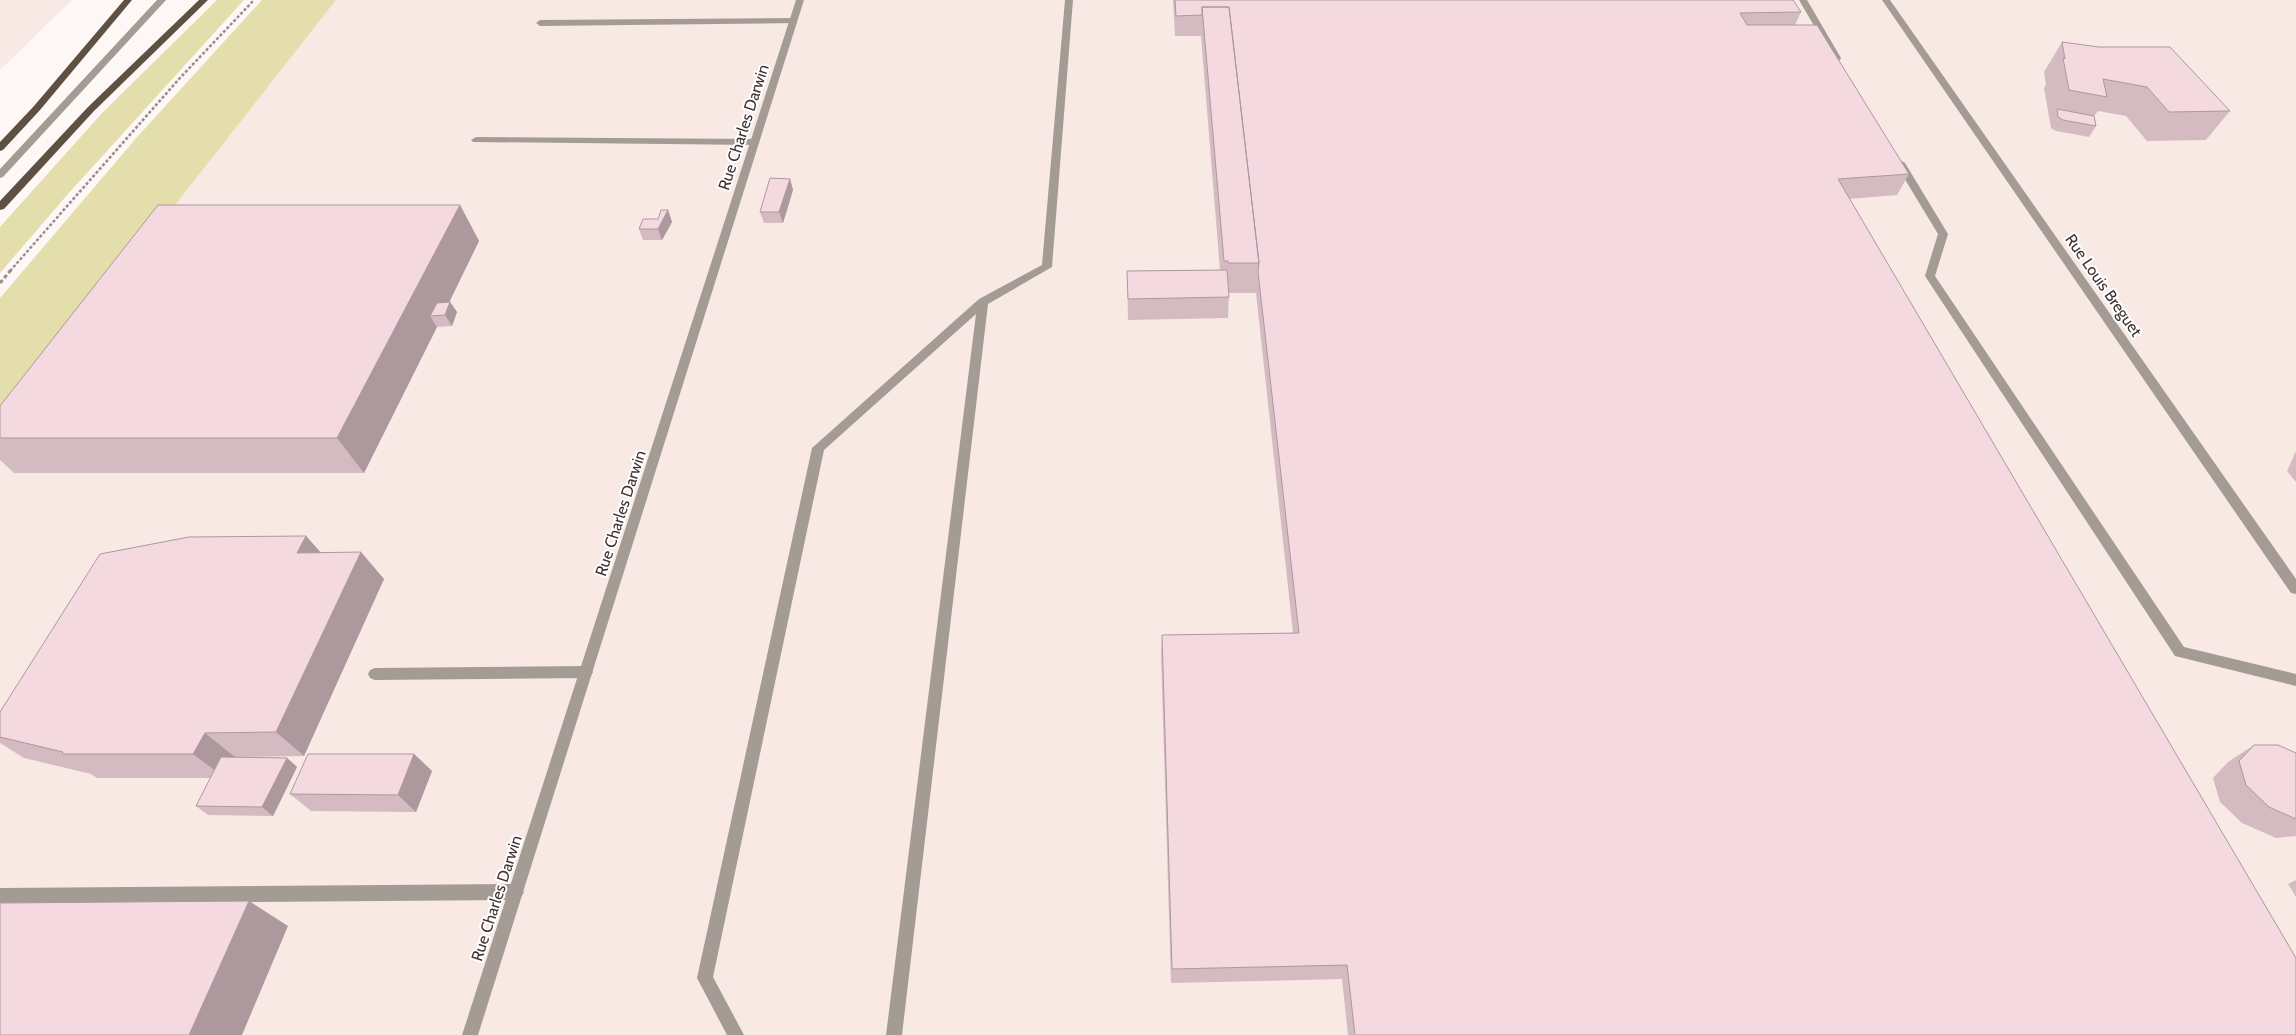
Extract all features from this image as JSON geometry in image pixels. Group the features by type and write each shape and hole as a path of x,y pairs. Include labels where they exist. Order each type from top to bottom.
{"main road":[{"path":"0,148 37,108 128,0"},
{"path":"0,207 90,109 204,0"}],"street":[{"path":"0,175 162,0"},
{"name":"Rue Charles Darwin","path":"470,1035 800,0"},
{"path":"736,1035 705,978 818,448 982,302 1047,267 1069,0"},
{"path":"1803,0 1843,67"},
{"name":"Rue Louis Breguet","path":"1886,0 2296,589"},
{"path":"540,23 794,22"},
{"path":"476,140 755,142"},
{"path":"1893,151 1943,234 1930,276 2180,652 2296,680"},
{"path":"894,1035 982,302"},
{"path":"375,674 586,672"},
{"path":"0,896 516,892"}],"path":[{"path":"0,283 179,79 254,0"}],"shaded area":[{"path":"0,0 72,0 0,70"},
{"path":"217,0 244,0 68,194 0,273 0,227 103,112"},
{"path":"262,0 336,0 0,428 0,298 138,136"},
{"path":"336,0 2296,0 2296,1035 0,1035 0,428"}],"building":[{"path":"1175,0 1793,0 1801,12 1740,13 1747,25 1817,25 1909,174 1838,179 2296,958 2296,1035 1355,1035 1347,965 1172,969 1162,635 1299,633 1229,7 1202,7 1202,15 1176,16"},
{"path":"1202,7 1229,7 1259,263 1228,263 1228,261 1224,261"},
{"path":"2062,42 2099,47 2170,47 2230,111 2169,112 2147,87 2103,79 2107,97 2069,90"},
{"path":"2057,109 2094,116 2096,126 2063,120 2058,117"},
{"path":"770,178 790,179 779,212 760,212"},
{"path":"158,205 460,205 337,438 0,438 0,406"},
{"path":"661,210 668,210 658,229 639,229 643,219 658,219"},
{"path":"1227,270 1229,297 1128,299 1127,271"},
{"path":"450,302 445,315 430,316 437,303"},
{"path":"306,536 297,553 361,552 276,732 205,733 193,754 62,754 63,752 0,737 0,712 100,554 189,537"},
{"path":"2254,745 2278,745 2296,753 2296,819 2269,807 2246,785 2239,761"},
{"path":"308,754 414,754 398,795 290,794"},
{"path":"221,757 287,758 262,807 196,806"},
{"path":"249,901 189,1035 0,1035 0,903"}]}
